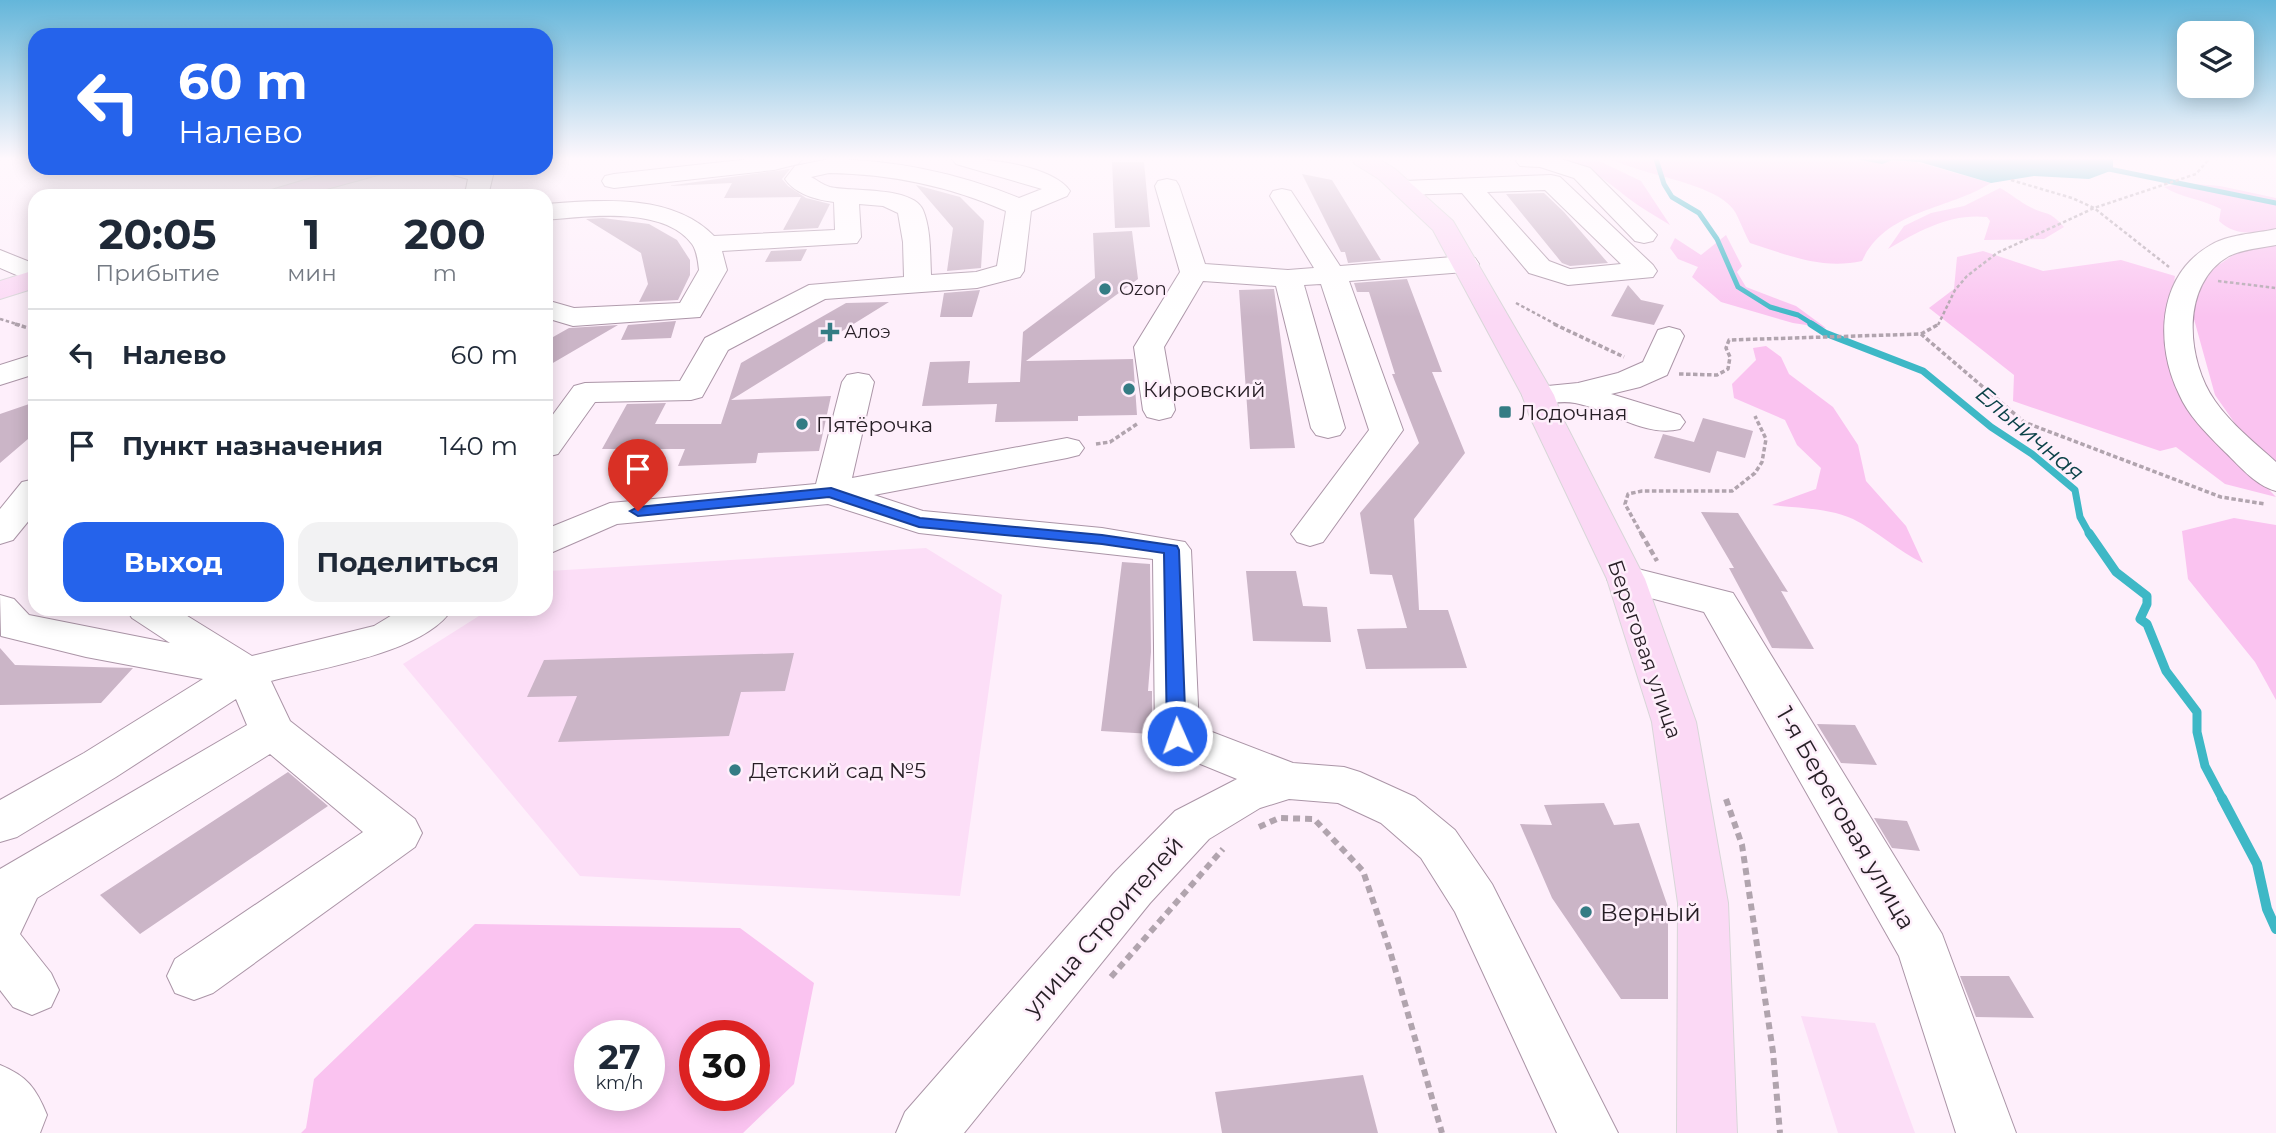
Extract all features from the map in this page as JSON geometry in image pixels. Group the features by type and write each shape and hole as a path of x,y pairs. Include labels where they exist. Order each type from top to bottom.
{"main road":[{"name":"Береговая улица","path":"1432,212 1465,264 1538,395 1546,417 1645,584 1674,722 1703,903 1707,1133"},
{"path":"0,291 28,279"}],"street":[{"path":"555,317 690,311 713,270 706,244 684,223 650,212"},
{"path":"706,244 848,237 847,212"},
{"path":"911,212 916,242 918,284"},
{"path":"553,437 585,393 691,390 716,344 819,291 977,280 1010,271 1019,212"},
{"path":"1159,410 1149,347 1194,272 1175,212"},
{"path":"1292,212 1332,274 1386,430 1310,534"},
{"path":"1491,212 1539,267 1568,276 1643,271 1582,212"},
{"path":"1621,212 1644,235"},
{"path":"2276,237 2219,251 2188,277 2177,316 2182,354 2195,396 2245,452 2276,480"},
{"path":"0,258 28,272"},
{"path":"1194,272 1288,278 1465,264"},
{"path":"1288,278 1328,428"},
{"path":"1538,395 1578,393 1629,380 1656,368 1669,337"},
{"path":"0,376 28,366"},
{"path":"831,493 858,382"},
{"path":"1578,393 1632,413 1668,422"},
{"path":"553,540 610,514 831,493 1067,448"},
{"path":"831,493 919,522 1102,540 1172,550 1177,736 1289,781"},
{"path":"0,532 28,498"},
{"name":"1-я Береговая улица","path":"1645,584 1718,602 1726,614 1923,950 1986,1133"},
{"path":"0,608 15,626 86,643 246,672"},
{"path":"157,616 246,672 272,731 398,833 194,976"},
{"path":"0,822 100,765 246,672 387,636 420,616"},
{"path":"0,922 18,884 272,731"},
{"name":"улица Строителей","path":"926,1133 1132,888 1192,825 1244,795 1289,781 1344,785 1398,810 1438,844 1474,899 1588,1133"},
{"path":"0,949 32,990"},
{"path":"0,1093 19,1115 6,1133"}],"path":[{"path":"1508,299 1600,347 1656,368 1679,374 1717,375 1728,369 1730,357 1726,348 1730,340 1921,334 1939,325 1943,308 1954,286 1977,266 2010,244 2088,212"},
{"path":"2099,212 2139,241 2163,263 2192,274 2237,285 2276,288"},
{"path":"0,319 28,328"},
{"path":"1921,334 2024,422 2108,456 2221,496 2276,505"},
{"path":"1067,448 1110,443 1159,410"},
{"path":"1645,584 1663,573 1625,505 1628,494 1642,491 1732,491 1755,473 1762,462 1766,439 1755,416"},
{"path":"1255,829 1279,818 1314,819 1363,871 1390,951 1442,1133"},
{"path":"1103,987 1231,839"}],"shaded area":[{"path":"1649,212 1661,212 1670,225"},
{"path":"1735,212 1922,212 1886,231 1872,244 1862,261 1833,264 1805,260 1750,243"},
{"path":"2043,212 2051,215 2064,227 2044,239 1984,240 1990,221 1987,217 1973,216 1935,225 1888,249 1904,226 1931,213"},
{"path":"2221,212 2276,212 2276,229 2239,232 2219,221"},
{"path":"1726,235 1742,266 1737,272 1746,287 1796,306 1826,328 1793,323 1721,302 1692,277 1698,267 1678,259 1670,248 1675,238 1701,255"},
{"path":"2276,242 2276,467 2248,442 2215,395 2192,312 2204,275 2239,251"},
{"path":"1983,251 2043,271 2121,260 2175,276 2169,311 2174,350 2173,380 2197,415 2276,497 2225,484 2176,447 2160,451 2013,401 2014,375 1929,308 1954,289 1957,257"},
{"path":"1766,346 1781,357 1789,374 1833,407 1858,445 1866,481 1906,526 1923,563 1844,515 1772,505 1816,489 1821,468 1797,445 1785,420 1734,398 1732,384 1756,360 1753,348"},
{"path":"2234,518 2276,525 2276,700 2255,662 2188,579 2182,531"},
{"name":"Детский сад №5","path":"926,548 1002,595 960,896 580,876 403,664 479,616 553,616 553,571"},
{"path":"475,924 740,928 814,983 794,1084 770,1107 770,1020 679,1020 679,1111 766,1111 743,1133 301,1133 306,1128 314,1079"},
{"path":"1801,1016 1875,1023 1915,1133 1838,1133"}],"building":[{"path":"793,212 826,212 818,228 783,230"},
{"path":"939,212 975,212 984,221 981,268 947,271 953,228"},
{"path":"1114,212 1149,212 1150,227 1115,228"},
{"path":"1321,212 1352,212 1381,260 1348,263 1345,252 1341,252"},
{"path":"1521,212 1564,212 1608,263 1570,266 1562,263"},
{"path":"603,218 649,224 677,240 690,260 690,275 678,300 639,302 648,284 641,253 586,219"},
{"path":"1132,231 1138,279 1026,361 1133,359 1137,415 1078,416 1078,421 995,422 997,404 922,406 930,362 970,361 968,383 1020,382 1023,332 1095,278 1093,233"},
{"path":"807,249 801,261 765,262 771,251"},
{"path":"1407,279 1442,372 1432,372 1465,453 1414,519 1419,610 1448,610 1467,668 1366,669 1357,629 1407,628 1392,575 1370,574 1360,513 1419,443 1392,374 1395,374 1369,292 1357,292 1354,283"},
{"path":"1628,285 1641,300 1664,305 1654,325 1611,316"},
{"path":"1274,289 1295,448 1250,449 1239,290"},
{"path":"980,290 972,317 940,317 944,293"},
{"path":"889,302 731,400 831,396 819,451 758,453 756,463 678,466 685,449 602,449 627,404 666,403 655,424 721,424 741,363 846,303"},
{"path":"676,321 671,338 621,340 628,325"},
{"path":"618,325 553,363 553,337 569,328"},
{"path":"28,404 28,439 0,463 0,414"},
{"path":"1703,418 1753,431 1745,458 1717,451 1710,473 1654,458 1663,434 1694,442"},
{"path":"1701,512 1738,513 1788,592 1781,591 1814,649 1772,648 1729,568 1734,568"},
{"path":"1122,562 1150,564 1151,652 1148,691 1152,691 1152,734 1101,731"},
{"path":"1246,571 1296,571 1303,606 1327,607 1331,642 1253,641"},
{"path":"0,648 15,665 133,668 101,703 0,705"},
{"path":"794,653 785,691 741,692 729,736 558,742 577,696 527,697 544,660"},
{"path":"1817,724 1855,725 1877,765 1841,763"},
{"path":"288,772 328,806 140,934 100,895"},
{"path":"1604,803 1614,825 1639,823 1668,907 1668,999 1621,999 1552,898 1520,824 1552,825 1544,805"},
{"path":"1874,818 1907,821 1920,851 1892,848"},
{"path":"1960,976 2009,976 2034,1018 1976,1017"},
{"path":"1363,1075 1378,1133 1222,1133 1215,1092"}],"waterway":[{"name":"Ельничная","path":"1697,212 1717,239 1738,287 1770,307 1798,315 1814,325"},
{"name":"Ельничная","path":"1811,324 1825,333 1923,371 1991,427 2032,454 2075,490 2080,517 2090,535"},
{"name":"Ельничная","path":"2089,533 2116,572 2147,596 2147,604 2140,619 2147,624 2166,671 2197,712 2197,732 2205,766 2223,800"},
{"name":"Ельничная","path":"2222,798 2257,864 2267,909 2276,929"}],"place":[{"name":"Ozon","path":"1105,289"},
{"name":"Алоэ","path":"830,332"},
{"name":"Кировский","path":"1129,389"},
{"name":"Лодочная","path":"1505,412"},
{"name":"Пятёрочка","path":"802,424"},
{"name":"Детский сад №5","path":"735,770"},
{"name":"Верный","path":"1586,912"}],"route":[{"path":"638,511 831,493 919,522 1102,540 1172,550 1177,736"}]}
